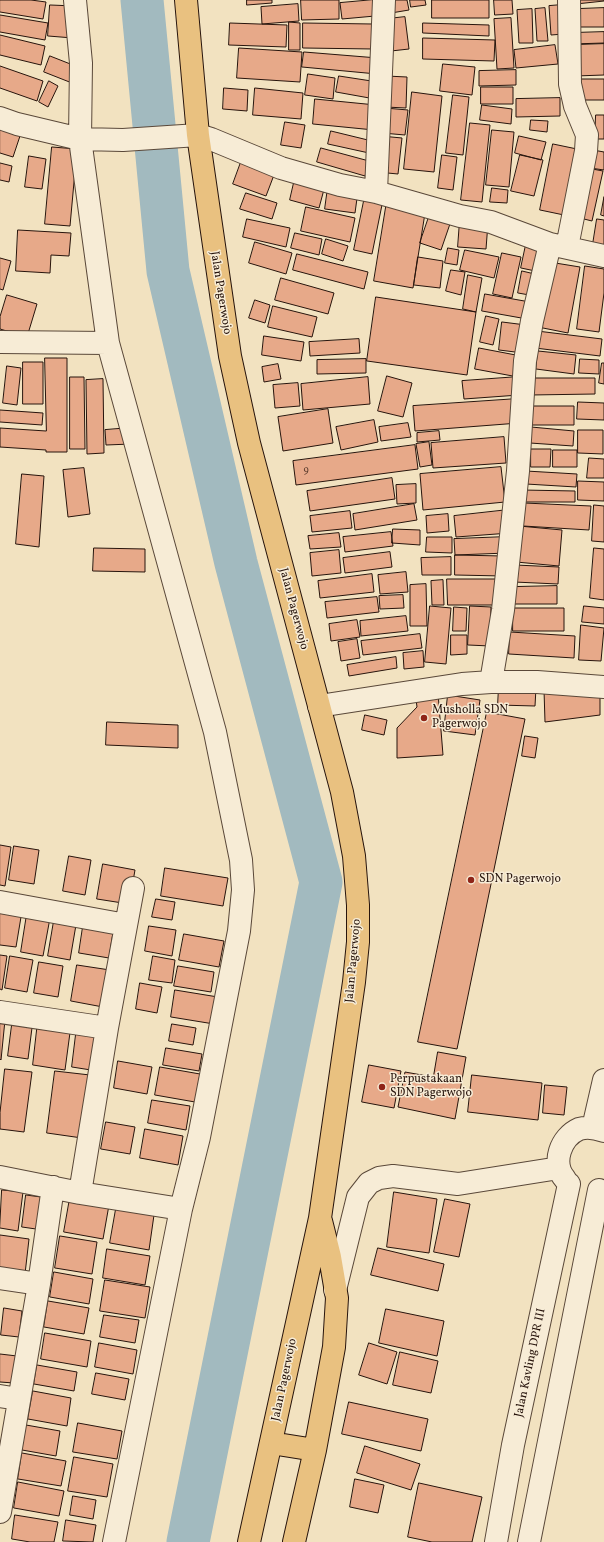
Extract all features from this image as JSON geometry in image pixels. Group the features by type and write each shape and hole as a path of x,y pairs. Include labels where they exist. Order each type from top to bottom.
{"main road":[{"name":"Jalan Pagerwojo","path":"186,0 191,135 230,356 249,443 343,799 354,856 358,905 358,942 354,982 320,1218 248,1542"},
{"name":"Jalan Pagerwojo","path":"294,1542 334,1347 337,1298 330,1257 320,1218"},
{"path":"271,1443 314,1450"}],"street":[{"path":"75,0 80,63 80,139 108,343 215,732 241,860 243,890 239,931 199,1137 180,1208 114,1542"},
{"path":"376,192 384,0"},
{"path":"491,682 503,610 518,471 525,361 532,321 559,246 586,151 587,135 575,106 570,84 569,0"},
{"path":"0,118 17,124 80,139 123,140 191,135 211,139 281,168 340,185 376,192 460,216 491,222 559,246 604,256"},
{"path":"0,342 108,343"},
{"path":"319,706 462,684 491,682 537,682 604,685"},
{"path":"80,1193 107,1028 133,888"},
{"path":"0,902 126,925"},
{"path":"0,1012 107,1028"},
{"path":"599,1129 604,1080"},
{"name":"Jalan Kavling DPR III","path":"496,1542 564,1176 558,1158 562,1145 569,1135 580,1129 599,1129"},
{"path":"335,1290 358,1197 369,1183 379,1178 393,1176 458,1184 564,1176 578,1190 589,1192 602,1189 528,1542"},
{"path":"0,1177 80,1193 180,1208"},
{"path":"0,1508 9,1397 39,1284 53,1187"},
{"path":"0,1278 39,1284"}],"building":[{"path":"0,0 31,0 46,2 43,19 0,12"},
{"path":"247,0 272,0 272,3 247,5"},
{"path":"301,0 339,0 339,19 302,20"},
{"path":"373,0 375,16 342,19 340,3"},
{"path":"389,0 407,0 409,10 391,13"},
{"path":"410,0 425,0 426,5 411,7"},
{"path":"432,0 489,0 489,18 432,18"},
{"path":"494,0 512,0 513,14 495,15"},
{"path":"575,0 604,0 604,1 576,4"},
{"path":"298,4 299,21 262,24 261,7"},
{"path":"50,5 75,6 73,38 48,36"},
{"path":"562,5 564,34 551,35 549,6"},
{"path":"545,8 548,41 537,41 535,9"},
{"path":"604,8 604,27 579,27 578,9"},
{"path":"532,9 533,43 519,43 517,10"},
{"path":"0,15 48,23 45,40 0,32"},
{"path":"405,17 409,49 391,51 387,19"},
{"path":"511,18 514,68 497,69 494,19"},
{"path":"289,22 300,23 300,50 289,50"},
{"path":"230,23 287,25 286,47 229,45"},
{"path":"303,23 373,24 373,49 303,48"},
{"path":"423,23 489,25 489,36 423,33"},
{"path":"604,32 604,43 572,44 572,33"},
{"path":"0,35 45,46 41,65 0,55"},
{"path":"423,38 495,40 494,61 423,59"},
{"path":"604,44 604,75 575,76 574,45"},
{"path":"555,45 558,64 516,68 514,50"},
{"path":"239,48 302,52 300,82 237,78"},
{"path":"304,52 378,58 377,74 302,67"},
{"path":"50,56 78,67 72,83 44,72"},
{"path":"443,64 475,67 472,95 440,91"},
{"path":"0,66 43,81 37,101 0,88"},
{"path":"516,70 516,85 479,86 479,71"},
{"path":"308,74 335,78 333,99 305,95"},
{"path":"339,76 378,82 375,99 336,92"},
{"path":"386,76 407,77 406,108 385,107"},
{"path":"580,79 604,79 604,100 580,100"},
{"path":"49,81 58,86 48,107 39,102"},
{"path":"481,87 513,87 513,104 481,104"},
{"path":"224,88 248,90 247,111 223,109"},
{"path":"255,88 303,93 301,119 253,115"},
{"path":"412,92 442,96 434,172 404,169"},
{"path":"453,95 469,97 463,155 446,153"},
{"path":"560,98 560,116 516,117 516,99"},
{"path":"315,99 376,105 374,130 313,124"},
{"path":"482,105 512,109 511,124 480,120"},
{"path":"385,108 408,110 405,135 382,133"},
{"path":"596,115 604,115 604,139 595,139"},
{"path":"0,119 23,127 13,157 0,153"},
{"path":"531,120 548,121 547,132 530,130"},
{"path":"285,122 305,125 301,148 281,145"},
{"path":"470,123 490,125 482,202 461,200"},
{"path":"492,130 514,132 509,187 486,185"},
{"path":"331,131 372,141 369,153 328,144"},
{"path":"381,136 402,138 398,174 377,172"},
{"path":"519,136 546,142 541,160 515,153"},
{"path":"553,144 577,149 564,215 540,210"},
{"path":"52,147 77,149 70,226 45,224"},
{"path":"321,148 369,161 365,176 317,162"},
{"path":"593,150 604,152 604,170 590,168"},
{"path":"244,154 277,167 266,196 233,184"},
{"path":"442,155 457,157 453,190 438,188"},
{"path":"520,155 543,160 534,196 511,191"},
{"path":"29,156 46,159 42,189 25,187"},
{"path":"0,163 12,166 9,182 0,180"},
{"path":"587,168 603,171 592,221 576,217"},
{"path":"296,174 326,182 319,208 290,200"},
{"path":"328,187 358,191 355,213 325,209"},
{"path":"492,188 508,190 507,203 490,202"},
{"path":"366,191 384,195 372,254 354,250"},
{"path":"246,193 277,203 272,219 240,209"},
{"path":"604,197 604,216 601,215"},
{"path":"387,201 426,207 413,288 374,281"},
{"path":"306,207 355,218 350,242 301,231"},
{"path":"431,211 452,218 441,250 420,243"},
{"path":"247,219 290,228 286,247 243,237"},
{"path":"597,219 604,220 604,246 593,244"},
{"path":"460,220 488,223 486,249 458,247"},
{"path":"18,230 71,233 69,256 51,255 50,273 16,271"},
{"path":"295,233 322,239 319,255 291,248"},
{"path":"326,239 348,246 343,261 322,254"},
{"path":"527,240 545,244 540,272 521,268"},
{"path":"255,242 292,253 286,274 249,263"},
{"path":"448,248 459,250 457,265 445,263"},
{"path":"465,250 499,257 494,278 460,270"},
{"path":"502,253 521,257 512,298 493,294"},
{"path":"297,254 368,272 364,289 293,270"},
{"path":"418,257 443,261 440,288 414,285"},
{"path":"0,258 11,261 3,290 0,289"},
{"path":"549,262 580,267 568,333 538,327"},
{"path":"585,266 604,269 604,293 599,332 577,329"},
{"path":"451,270 465,272 461,295 446,291"},
{"path":"522,271 539,275 535,296 518,293"},
{"path":"468,275 482,278 476,312 463,309"},
{"path":"281,278 334,293 328,314 275,300"},
{"path":"485,294 530,302 527,319 482,311"},
{"path":"7,295 37,304 27,337 0,329 0,317"},
{"path":"376,297 476,312 467,375 367,361"},
{"path":"255,300 270,305 265,323 249,318"},
{"path":"273,306 317,317 312,337 268,327"},
{"path":"486,316 499,319 493,345 480,342"},
{"path":"502,322 526,325 523,353 499,350"},
{"path":"537,331 602,339 600,356 535,348"},
{"path":"264,336 304,342 301,361 262,355"},
{"path":"359,339 360,353 310,356 309,342"},
{"path":"479,348 521,356 518,377 475,369"},
{"path":"538,351 576,355 574,374 536,369"},
{"path":"45,358 67,358 67,452 46,452 46,450 0,447 0,428 46,431"},
{"path":"366,359 366,373 317,374 317,360"},
{"path":"580,359 599,360 599,374 579,373"},
{"path":"23,362 43,362 43,404 23,404"},
{"path":"602,363 604,363 604,384 599,383"},
{"path":"278,364 281,379 264,382 262,367"},
{"path":"7,366 21,368 17,405 3,403"},
{"path":"387,376 412,383 403,417 378,411"},
{"path":"70,377 84,377 85,449 70,449"},
{"path":"368,377 370,404 303,410 301,384"},
{"path":"518,377 519,395 464,399 462,381"},
{"path":"531,378 595,378 595,394 531,395"},
{"path":"103,379 104,453 87,454 86,380"},
{"path":"298,383 300,406 275,408 273,385"},
{"path":"517,399 519,423 415,431 413,406"},
{"path":"578,402 604,403 604,420 577,419"},
{"path":"531,406 574,406 574,425 531,425"},
{"path":"328,409 333,443 283,451 278,417"},
{"path":"0,410 43,413 42,425 0,422"},
{"path":"374,420 378,442 341,450 336,427"},
{"path":"408,423 411,437 381,441 379,427"},
{"path":"531,427 574,431 573,446 530,443"},
{"path":"130,428 131,444 106,445 105,430"},
{"path":"578,430 603,430 603,454 578,453"},
{"path":"439,431 440,440 417,442 417,433"},
{"path":"504,437 506,463 433,468 431,443"},
{"path":"429,442 432,465 420,467 416,444"},
{"path":"415,445 418,469 296,485 293,461"},
{"path":"531,449 551,449 550,467 531,467"},
{"path":"553,450 577,450 577,467 553,467"},
{"path":"589,458 604,459 604,478 587,478"},
{"path":"501,467 505,502 423,510 420,474"},
{"path":"84,468 90,514 68,517 63,470"},
{"path":"526,471 577,474 576,487 526,484"},
{"path":"22,474 44,476 39,547 16,544"},
{"path":"392,478 395,499 310,511 307,491"},
{"path":"578,481 604,482 604,501 578,500"},
{"path":"416,484 416,503 397,504 396,485"},
{"path":"522,490 575,491 575,502 522,502"},
{"path":"524,503 591,506 589,530 523,526"},
{"path":"414,504 417,520 355,530 353,514"},
{"path":"594,505 604,506 604,542 592,541"},
{"path":"508,510 510,533 456,537 454,516"},
{"path":"350,511 352,528 312,532 310,516"},
{"path":"448,514 449,531 427,533 426,516"},
{"path":"519,526 562,530 559,566 516,562"},
{"path":"393,529 420,530 420,545 392,543"},
{"path":"391,532 393,546 345,552 343,537"},
{"path":"339,533 341,547 310,549 308,536"},
{"path":"427,537 452,537 452,553 426,552"},
{"path":"506,537 507,553 455,555 454,539"},
{"path":"94,548 145,549 145,572 93,571"},
{"path":"594,548 604,549 604,600 590,598"},
{"path":"339,550 341,573 312,576 310,553"},
{"path":"390,552 392,567 345,573 343,558"},
{"path":"455,555 503,556 503,576 455,575"},
{"path":"451,557 451,575 422,575 421,558"},
{"path":"515,565 559,567 558,584 514,582"},
{"path":"406,572 408,592 380,594 378,575"},
{"path":"372,574 374,592 320,598 318,581"},
{"path":"447,579 501,579 502,605 448,605"},
{"path":"443,580 444,605 432,605 431,581"},
{"path":"426,584 427,626 410,626 410,585"},
{"path":"557,586 557,604 514,604 514,587"},
{"path":"403,595 404,608 380,609 379,596"},
{"path":"377,597 379,612 327,618 325,602"},
{"path":"430,606 451,608 446,664 425,662"},
{"path":"470,606 491,607 490,646 468,645"},
{"path":"584,606 604,608 604,624 582,622"},
{"path":"454,607 467,608 466,631 453,631"},
{"path":"513,608 564,608 564,631 513,631"},
{"path":"406,616 408,631 361,636 360,621"},
{"path":"357,620 360,637 331,641 329,624"},
{"path":"581,625 604,628 601,661 579,660"},
{"path":"510,632 575,636 574,658 509,654"},
{"path":"420,634 422,648 363,655 361,641"},
{"path":"451,635 467,635 467,654 451,655"},
{"path":"357,639 360,658 341,661 338,642"},
{"path":"423,651 424,667 404,669 403,653"},
{"path":"396,657 397,668 349,676 347,665"},
{"path":"499,686 536,688 535,706 498,705"},
{"path":"600,689 600,715 545,722 544,690"},
{"name":"Musholla SDN Pagerwojo","path":"438,693 443,755 397,758 397,728 417,707 416,699"},
{"path":"448,695 480,700 475,735 444,731"},
{"name":"SDN Pagerwojo","path":"487,712 525,719 457,1049 418,1042"},
{"path":"365,715 387,720 384,735 362,730"},
{"path":"107,722 178,725 178,748 106,745"},
{"path":"525,736 538,738 535,758 522,756"},
{"path":"0,845 11,847 5,886 0,885"},
{"path":"14,846 39,850 34,884 9,880"},
{"path":"69,856 91,860 85,895 63,891"},
{"path":"103,864 135,870 129,904 97,899"},
{"path":"165,868 228,878 223,906 161,896"},
{"path":"156,899 175,902 172,920 152,917"},
{"path":"0,908 22,911 16,947 0,945"},
{"path":"27,914 50,918 43,956 21,952"},
{"path":"55,915 77,919 70,960 48,956"},
{"path":"84,920 114,926 109,958 79,953"},
{"path":"149,926 176,930 172,956 145,951"},
{"path":"184,934 224,941 219,967 179,960"},
{"path":"0,955 7,956 2,990 0,989"},
{"path":"10,956 33,960 27,992 5,988"},
{"path":"153,956 175,960 172,983 149,980"},
{"path":"39,962 63,966 58,997 34,993"},
{"path":"77,965 110,970 103,1007 71,1001"},
{"path":"178,966 214,972 211,992 174,986"},
{"path":"140,983 162,987 157,1013 136,1009"},
{"path":"175,990 218,997 214,1024 171,1017"},
{"path":"13,1017 33,1020 28,1059 8,1056"},
{"path":"0,1019 5,1020 1,1060 0,1059"},
{"path":"38,1021 71,1025 65,1070 33,1065"},
{"path":"172,1024 196,1028 193,1045 169,1041"},
{"path":"77,1026 96,1029 91,1070 72,1067"},
{"path":"166,1048 202,1054 199,1071 163,1065"},
{"path":"438,1052 466,1057 455,1119 398,1107 405,1072 433,1077"},
{"path":"118,1061 152,1067 147,1094 114,1088"},
{"name":"Perpustakaan SDN Pagerwojo","path":"369,1065 401,1071 394,1108 362,1102"},
{"path":"160,1067 200,1074 195,1102 155,1095"},
{"path":"5,1069 32,1072 24,1132 0,1129 0,1113"},
{"path":"55,1071 90,1075 82,1138 47,1133"},
{"path":"472,1075 542,1083 538,1120 468,1112"},
{"path":"545,1085 567,1087 564,1115 543,1113"},
{"path":"152,1100 190,1106 186,1130 148,1123"},
{"path":"106,1122 135,1127 130,1154 101,1149"},
{"path":"145,1129 183,1136 178,1165 140,1158"},
{"path":"2,1190 23,1192 18,1231 0,1228"},
{"path":"394,1192 437,1199 429,1253 387,1247"},
{"path":"26,1195 41,1197 36,1229 22,1227"},
{"path":"70,1198 109,1205 103,1239 64,1232"},
{"path":"445,1199 470,1204 459,1257 434,1252"},
{"path":"116,1209 154,1215 149,1250 110,1243"},
{"path":"0,1235 29,1239 25,1274 0,1271"},
{"path":"60,1236 97,1242 92,1274 55,1268"},
{"path":"378,1248 444,1264 438,1291 371,1275"},
{"path":"107,1249 150,1256 145,1285 103,1278"},
{"path":"54,1272 93,1279 89,1304 50,1297"},
{"path":"105,1280 150,1287 145,1318 100,1311"},
{"path":"48,1301 89,1308 84,1334 44,1327"},
{"path":"4,1308 22,1311 19,1337 1,1335"},
{"path":"386,1309 444,1321 437,1356 379,1343"},
{"path":"104,1315 139,1320 135,1343 100,1337"},
{"path":"45,1333 91,1341 87,1367 41,1359"},
{"path":"99,1343 137,1350 133,1374 95,1367"},
{"path":"369,1343 397,1352 387,1384 359,1375"},
{"path":"400,1352 438,1361 431,1393 393,1385"},
{"path":"0,1354 17,1356 14,1383 0,1382"},
{"path":"37,1365 77,1372 74,1391 34,1384"},
{"path":"96,1373 129,1379 125,1400 92,1394"},
{"path":"33,1391 71,1398 67,1426 28,1419"},
{"path":"349,1402 428,1419 421,1451 342,1434"},
{"path":"78,1423 122,1431 117,1459 73,1452"},
{"path":"26,1425 60,1431 56,1456 22,1450"},
{"path":"365,1446 420,1464 411,1490 357,1473"},
{"path":"22,1453 66,1461 61,1486 18,1479"},
{"path":"74,1457 113,1464 107,1497 68,1491"},
{"path":"355,1479 384,1485 378,1513 350,1507"},
{"path":"18,1482 64,1491 59,1516 14,1508"},
{"path":"419,1483 482,1497 472,1542 432,1542 408,1537"},
{"path":"73,1496 96,1500 93,1519 70,1515"},
{"path":"15,1515 58,1522 54,1542 30,1542 12,1539"},
{"path":"66,1520 96,1525 93,1542 63,1541"}],"waterway":[{"path":"142,0 168,271 236,563 321,882 188,1542"}],"place":[{"name":"Musholla SDN Pagerwojo","path":"424,718"},
{"name":"SDN Pagerwojo","path":"471,880"},
{"name":"Perpustakaan SDN Pagerwojo","path":"382,1087"}]}
